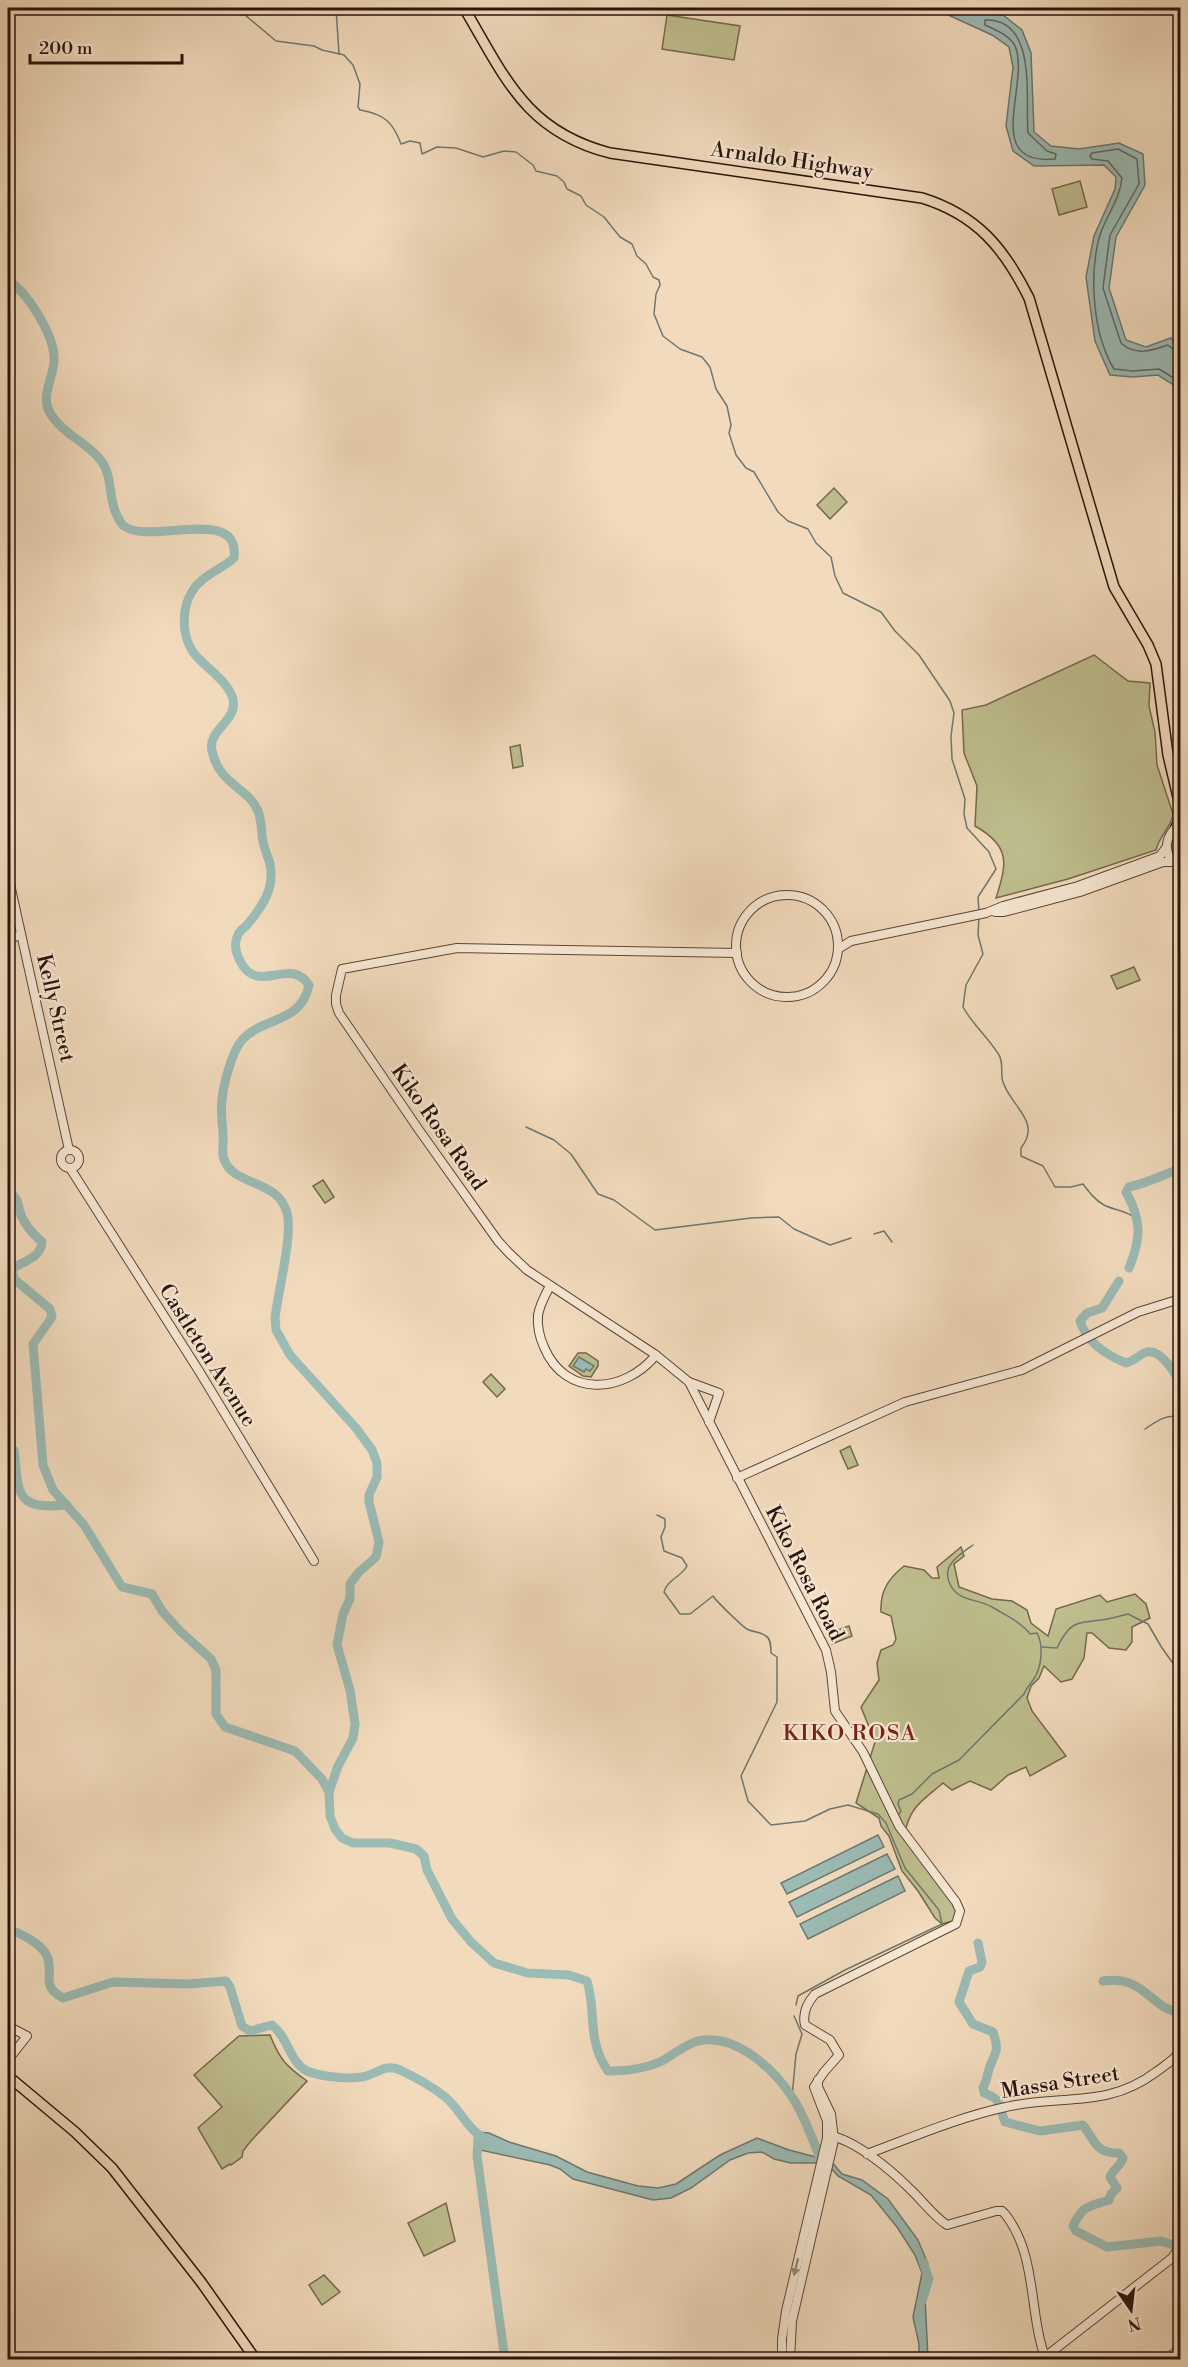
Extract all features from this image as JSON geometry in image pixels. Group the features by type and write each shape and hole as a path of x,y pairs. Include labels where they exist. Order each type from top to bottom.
{"main road":[{"name":"Arnaldo Highway","path":"464,8 524,104 541,121 567,138 585,146 610,153 902,194 941,204 966,218 990,237 1018,277 1029,298 1114,587 1152,653 1160,685 1168,755 1180,806"},
{"path":"8,2076 75,2132 112,2168 196,2275 256,2360"}],"street":[{"path":"838,949 851,941 882,933 988,912 1124,870 1160,856 1166,848 1170,834 1179,824"},
{"path":"1166,848 1170,858 1179,863"},
{"path":"988,912 1004,912 1060,898 1163,862 1179,863"},
{"name":"Kelly Street","path":"8,875 69,1150"},
{"path":"791,895 813,902 825,912 836,932 838,949 832,970 825,980 807,992 787,997 767,993 750,981 739,963 737,938 746,916 756,906 772,898 791,895"},
{"path":"836,932 850,936 882,933"},
{"path":"8,939 21,935"},
{"name":"Kiko Rosa Road","path":"737,953 457,948 342,969 336,1004 339,1013 498,1241 527,1269 550,1286 656,1355 689,1382 826,1650 835,1711 863,1752 899,1826 926,1859 960,1911 956,1924 815,1994 809,2001 804,2016 805,2025 830,2040 839,2055 818,2079 814,2090 825,2115 830,2139"},
{"path":"69,1150 74,1151 79,1158 77,1164 70,1168 63,1165 61,1161 62,1155 69,1150"},
{"name":"Castleton Avenue","path":"70,1168 199,1371 314,1561"},
{"path":"550,1286 541,1302 538,1329 546,1353 554,1364 571,1378 588,1384 611,1384 625,1381 637,1374 656,1355"},
{"path":"737,1478 905,1402 1022,1370 1138,1312 1180,1299"},
{"path":"689,1382 719,1394 709,1422"},
{"path":"8,2026 27,2036 8,2060"},
{"name":"Massa Street","path":"867,2154 940,2127 1002,2108 1029,2102 1105,2097 1131,2089 1180,2052"},
{"path":"790,2360 792,2321 830,2139 843,2139 867,2154 909,2187 943,2223 950,2225 999,2211 1008,2218 1026,2254 1036,2325 1046,2358 1172,2258 1179,2248"},
{"path":"782,2360 784,2319 823,2172"},
{"path":"1166,2360 1180,2348"}],"shaded area":[{"path":"667,15 740,26 734,60 662,49"},
{"path":"1080,181 1087,207 1059,215 1052,189"},
{"path":"834,488 847,502 830,519 817,505"},
{"path":"1094,655 1128,681 1150,683 1149,706 1155,732 1157,765 1173,814 1172,819 1156,850 1068,879 996,898 1004,866 1003,857 995,841 975,826 977,786 964,753 962,710 986,705"},
{"path":"520,745 523,766 513,768 510,747"},
{"path":"1180,832 1180,861 1174,856 1171,847 1174,836"},
{"path":"1134,967 1140,980 1117,989 1111,976"},
{"path":"323,1180 334,1197 325,1203 313,1186"},
{"path":"578,1353 586,1353 598,1361 598,1366 591,1377 583,1376 569,1366"},
{"path":"491,1374 505,1389 497,1397 483,1382"},
{"path":"850,1446 858,1465 848,1469 840,1451"},
{"path":"961,1547 964,1556 954,1564 959,1587 992,1599 1012,1601 1027,1610 1031,1623 1048,1636 1056,1609 1100,1595 1107,1602 1135,1594 1146,1604 1150,1618 1132,1627 1132,1642 1126,1650 1109,1648 1092,1633 1087,1633 1084,1658 1072,1679 1061,1682 1044,1666 1039,1678 1031,1686 1027,1698 1032,1711 1066,1756 1030,1776 1026,1767 1008,1775 991,1790 970,1781 952,1790 943,1783 913,1811 904,1836 959,1908 956,1920 942,1924 935,1918 902,1871 889,1836 881,1826 879,1818 856,1803 875,1742 861,1707 879,1680 877,1663 881,1650 893,1645 896,1639 891,1616 881,1612 884,1592 889,1581 904,1566 924,1570 932,1578 939,1578 937,1567"},
{"path":"849,1626 852,1636 832,1644 829,1633"},
{"path":"270,2035 284,2062 307,2081 250,2142 243,2151 242,2157 222,2169 198,2128 222,2107 194,2075 239,2036"},
{"path":"446,2203 455,2241 424,2256 408,2223"},
{"path":"324,2275 340,2292 322,2305 309,2285"}],"water":[{"path":"933,8 972,8 981,13 1003,15 1022,30 1031,53 1034,132 1051,146 1079,149 1119,143 1143,154 1145,185 1116,237 1109,288 1126,340 1146,347 1171,338 1180,349 1180,389 1158,375 1133,377 1110,375 1095,341 1086,277 1094,236 1115,189 1116,177 1104,165 1034,166 1013,151 1006,126 1013,67 1009,47 992,35"},
{"path":"579,1357 594,1366 590,1371 586,1369 584,1372 573,1366"},
{"path":"878,1835 884,1847 787,1894 781,1883"},
{"path":"887,1854 895,1869 797,1917 789,1902"},
{"path":"898,1876 905,1891 808,1939 800,1924"},
{"path":"478,2132 489,2133 509,2142 556,2156 587,2172 638,2186 658,2188 676,2184 720,2155 757,2138 789,2150 831,2161 842,2174 862,2180 888,2199 918,2240 928,2264 925,2297 928,2359 919,2359 919,2344 913,2317 922,2273 915,2255 897,2227 871,2195 838,2176 829,2166 820,2163 791,2163 774,2159 762,2152 748,2153 730,2160 691,2188 671,2198 653,2200 573,2179 550,2165 480,2150"}],"waterway":[{"path":"227,8 231,14 245,15 276,41 314,46 344,55 353,65 360,84 358,107 360,110 386,120 395,130 401,144 410,141 420,143 422,154 437,147 456,148 483,157 504,151 516,152 533,165 536,171 557,176 564,182 567,189 581,196 586,205 604,217 620,237 632,244 637,256 646,264 653,277 659,280 654,314 663,336 680,349 702,357 710,367 716,389 727,406 731,425 729,433 736,455 746,468 754,472 778,512 788,521 808,529 816,543 831,557 835,576 843,593 881,612 895,631 919,655 950,701 954,713 951,736 952,759 965,799 964,814 967,828 989,852 996,869 978,897 979,912"},
{"path":"336,8 339,54"},
{"path":"8,280 32,305 50,339 54,360 47,393 47,407 60,426 102,462 108,475 115,511 123,525 136,531 153,532 209,529 223,533 232,542 234,558 201,581 194,589 185,609 184,620 192,651 222,681 232,696 234,705 232,712 214,736 212,751 227,779 254,803 260,818 263,842 270,864 269,890 262,904 240,931 236,942 237,955 247,971 256,976 292,974 301,977 309,985 305,998 298,1007 251,1032 238,1045 226,1078 222,1100 223,1156 229,1168 236,1174 275,1194 282,1202 287,1213 288,1235 275,1317 276,1330 290,1355 356,1428 372,1450 377,1463 377,1477 369,1495 379,1542 376,1557 358,1573 350,1584 350,1599 343,1614 337,1645 350,1690 355,1724 353,1738 338,1766 329,1792 330,1816 335,1829 342,1838 353,1843 390,1843 416,1849 424,1856 427,1870 452,1919 471,1942 494,1963 528,1973 569,1975 587,1981 594,2037 601,2059 608,2071 649,2066 698,2041 726,2042 752,2055 764,2064 797,2104 821,2160"},
{"path":"979,916 978,935 983,954 966,985 963,1007 999,1055 1003,1082 1027,1122 1027,1138 1021,1148 1021,1156 1043,1166 1055,1187 1083,1184 1101,1203 1136,1219"},
{"path":"526,1127 554,1140 571,1154 598,1194 614,1200 655,1230 751,1218 779,1217 794,1229 830,1245 851,1238"},
{"path":"1129,1268 1136,1248 1138,1230 1135,1212 1126,1192 1129,1187 1180,1169"},
{"path":"8,1190 16,1199 25,1222 42,1242 35,1255 12,1269 14,1279 50,1309 52,1317 33,1344 43,1465 53,1490 84,1525 122,1587 152,1594 162,1611 180,1631 211,1659 216,1670 216,1714 225,1727 295,1751 322,1779 329,1792"},
{"path":"874,1234 884,1231 892,1242"},
{"path":"1119,1281 1102,1308 1087,1313 1080,1321 1087,1336 1098,1347 1126,1363 1147,1352 1157,1354 1167,1363 1180,1383"},
{"path":"1145,1429 1166,1417 1180,1417"},
{"path":"8,1446 14,1450 17,1478 23,1496 29,1502 37,1505 67,1505"},
{"path":"657,1515 665,1519 661,1537 664,1551 682,1558 687,1566 668,1584 664,1592 680,1614 690,1614 713,1596 749,1630 768,1637 771,1653 777,1657 777,1702 741,1776 748,1801 771,1825 805,1821 830,1809 848,1805 878,1814 886,1823 905,1868 939,1910 942,1924 845,1970 798,1996 796,2005"},
{"path":"899,1814 901,1811 899,1800 912,1794 932,1774 959,1760 1024,1694 1039,1668 1041,1647 1037,1633 1030,1634 1017,1622 992,1607 962,1596 952,1588 948,1577 950,1566 958,1556 973,1545"},
{"path":"1042,1647 1057,1648 1069,1629 1078,1624 1128,1614 1148,1624 1180,1673"},
{"path":"8,1929 30,1939 44,1951 49,1963 51,1989 63,1998 113,1982 188,1984 226,1981 242,2026 250,2031 272,2025 282,2036 296,2062 307,2071 353,2078 366,2076 386,2068 395,2068 444,2096 476,2132 489,2140"},
{"path":"978,1943 982,1962 980,1967 969,1971 959,2002 973,2024 993,2032 995,2039 996,2052 983,2087 984,2093 998,2101 1005,2122 1040,2131 1083,2125 1100,2149 1119,2153 1123,2158 1110,2177 1117,2188 1109,2200 1083,2210 1073,2226 1076,2231 1107,2247 1161,2241 1180,2247"},
{"path":"1103,1981 1117,1980 1129,1983 1138,1987 1162,2006 1180,2012"},
{"path":"792,2097 796,2054 802,2034 794,2016"},
{"path":"478,2136 477,2156 505,2360"},
{"path":"922,2301 929,2279 923,2262"}],"district":[{"name":"KIKO ROSA","path":"850,1732"}]}
